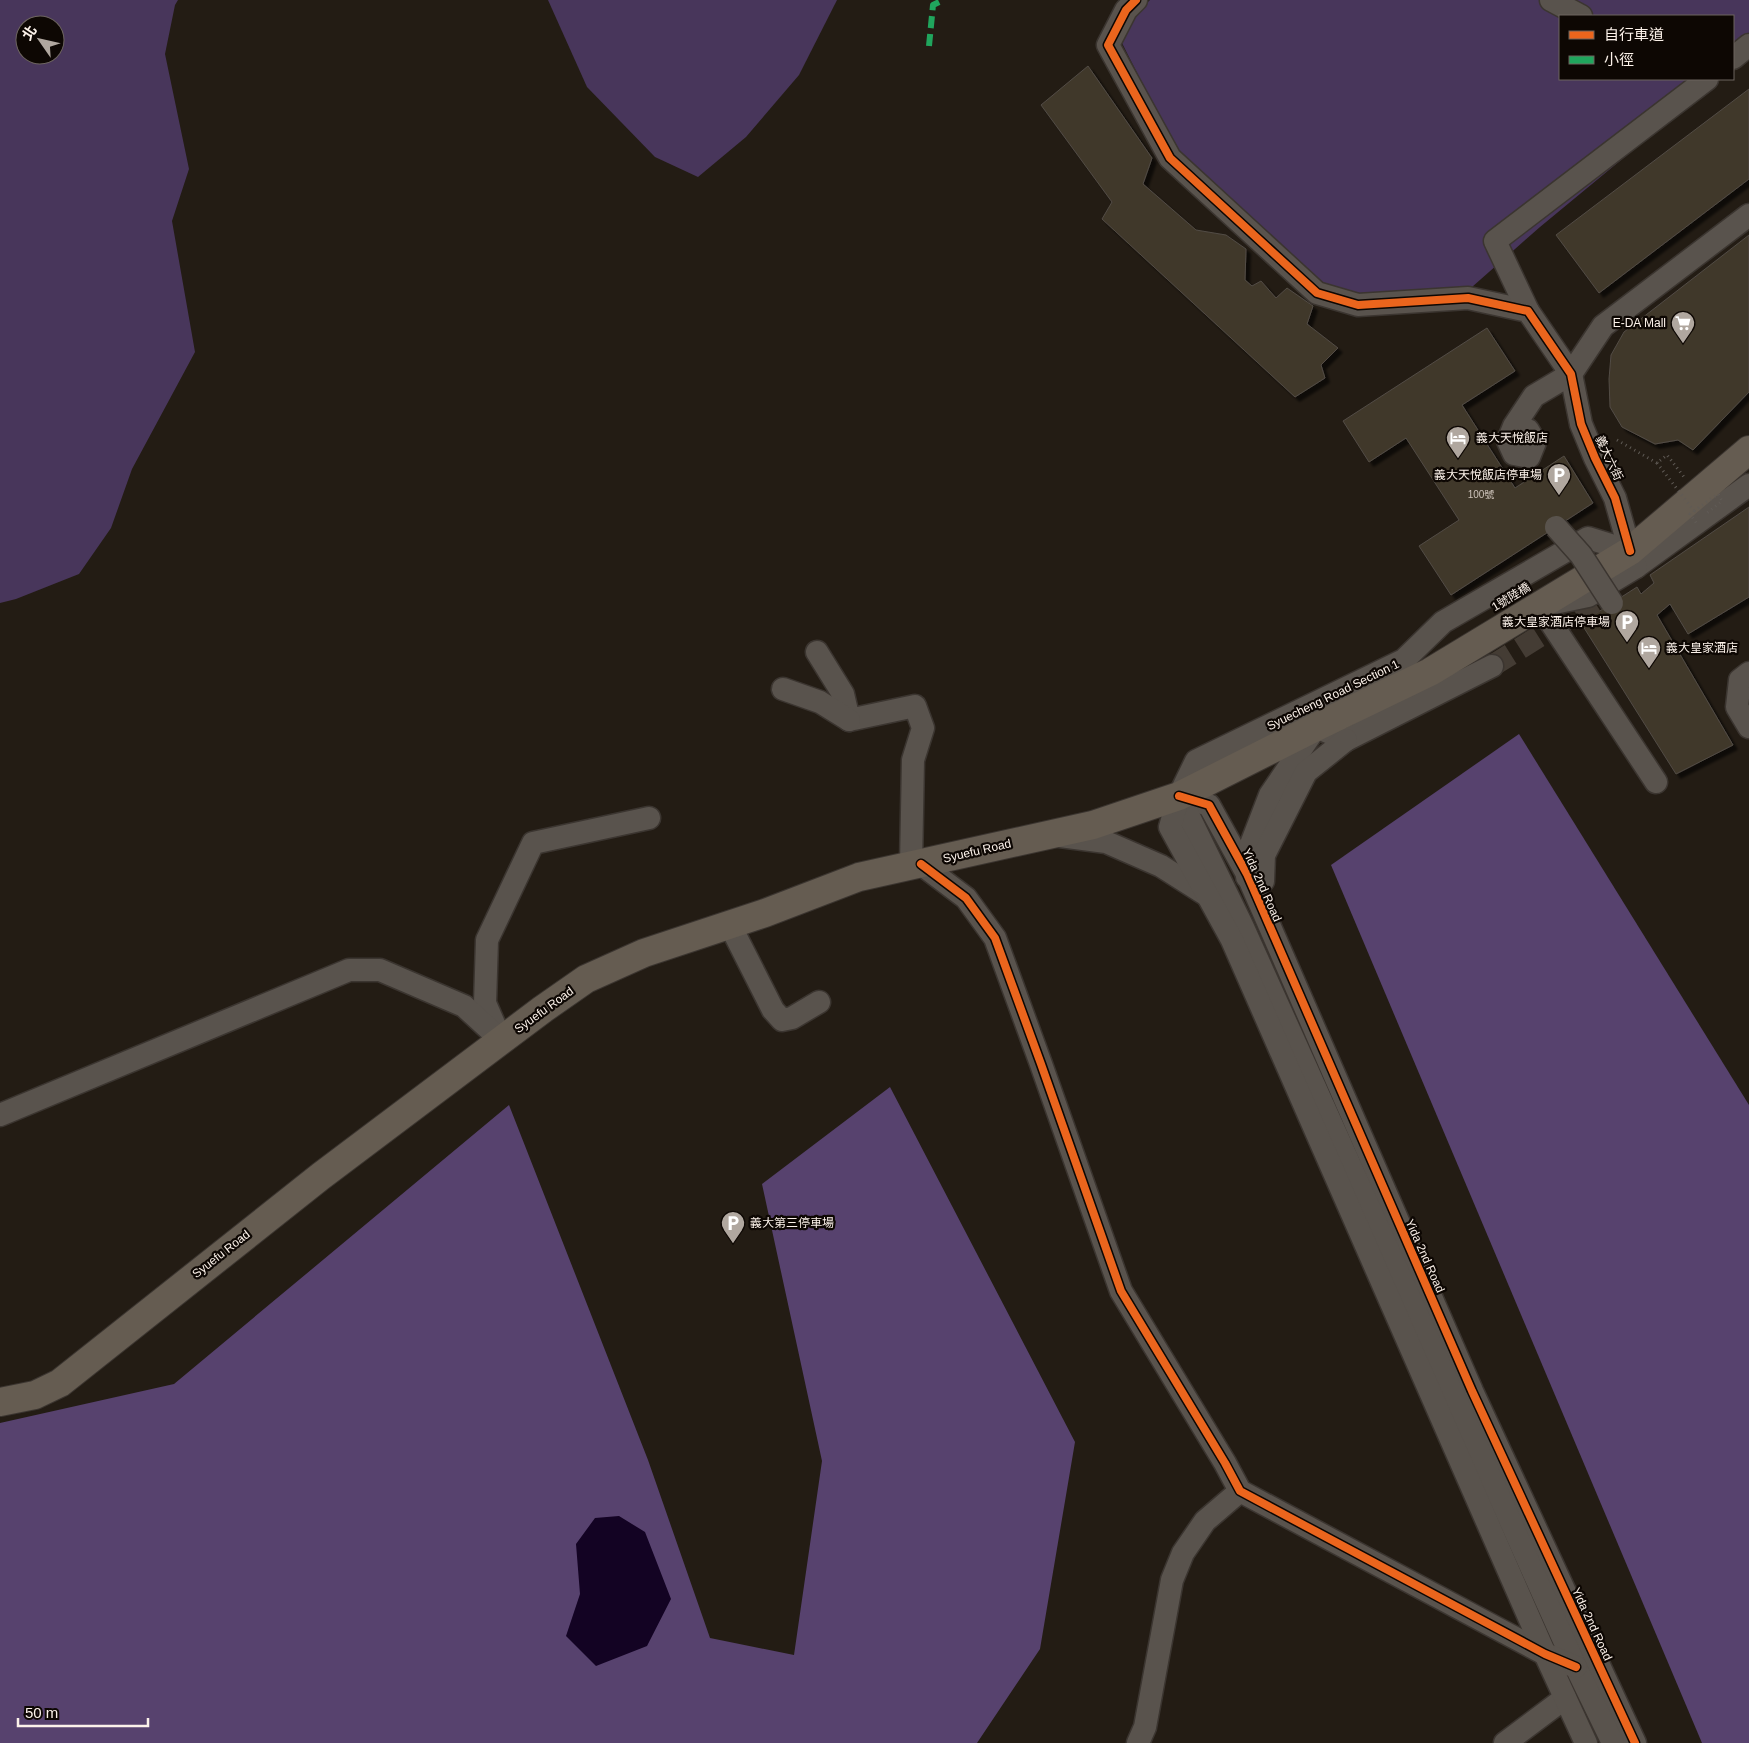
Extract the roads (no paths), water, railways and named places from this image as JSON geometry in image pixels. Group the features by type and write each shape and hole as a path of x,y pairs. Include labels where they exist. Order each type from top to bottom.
{"main road":[{"name":"Syuecheng Road Section 1","path":"1179,796 1430,672 1540,606 1633,559 1748,449"},
{"name":"Syuefu Road","path":"0,1402 35,1395 60,1383 321,1176 501,1040 586,979 644,953 730,926 859,877 1093,825 1179,796"}],"street":[{"path":"1136,0 1126,10 1108,45 1170,158 1317,293 1358,305 1468,298 1528,311"},
{"path":"1551,0 1580,15"},
{"path":"1734,57 1749,45"},
{"path":"1571,374 1528,311 1495,241 1706,80"},
{"path":"1514,426 1534,396 1571,374 1603,326 1749,215"},
{"name":"義大六街","path":"1571,374 1581,424 1615,498 1633,559"},
{"path":"1633,559 1749,485"},
{"path":"1556,527 1581,555 1612,603"},
{"name":"Syuecheng Road Section 1","path":"1179,796 1196,761 1404,660 1442,622 1588,538 1633,559"},
{"name":"1號陸橋","path":"1384,694 1440,639 1581,555"},
{"path":"1540,606 1656,782"},
{"path":"817,652 843,694 849,720"},
{"path":"1346,740 1492,666"},
{"path":"1749,673 1740,680 1737,708 1749,727"},
{"path":"782,689 820,702 849,720 915,706 922,728 913,760 916,864 966,898 995,938 1121,1291 1220,1454 1240,1491 1545,1654 1576,1667"},
{"path":"1242,925 1250,848 1270,795 1316,727"},
{"name":"Syuecheng Road Section 1","path":"1316,727 1346,740"},
{"name":"Yida 2nd Road","path":"1261,910 1264,855 1306,772 1346,740"},
{"path":"1179,796 1170,828 1232,940 1545,1654 1586,1743"},
{"path":"1179,796 1242,925 1576,1667 1613,1743"},
{"name":"Yida 2nd Road","path":"1179,796 1209,804 1247,874 1261,910 1472,1391 1635,1743"},
{"path":"501,1040 484,1003 487,940 533,843 649,818"},
{"path":"1052,834 1106,842 1161,866 1208,895 1242,925"},
{"path":"730,926 772,1010 782,1020 792,1018 819,1002"},
{"path":"2,1107 349,970 380,970 464,1006 501,1040"},
{"path":"1138,1743 1145,1727 1172,1580 1183,1553 1205,1521 1240,1491"},
{"path":"1504,1743 1565,1698"}],"tunnel":[{"path":"1492,666 1610,592"}],"place":[{"name":"E-DA Mall","path":"1683,344"},
{"name":"義大天悅飯店","path":"1458,459"},
{"name":"義大天悅飯店停車場","path":"1559,496"},
{"name":"義大皇家酒店停車場","path":"1627,643"},
{"name":"義大皇家酒店","path":"1649,669"},
{"name":"義大第三停車場","path":"733,1244"}]}
